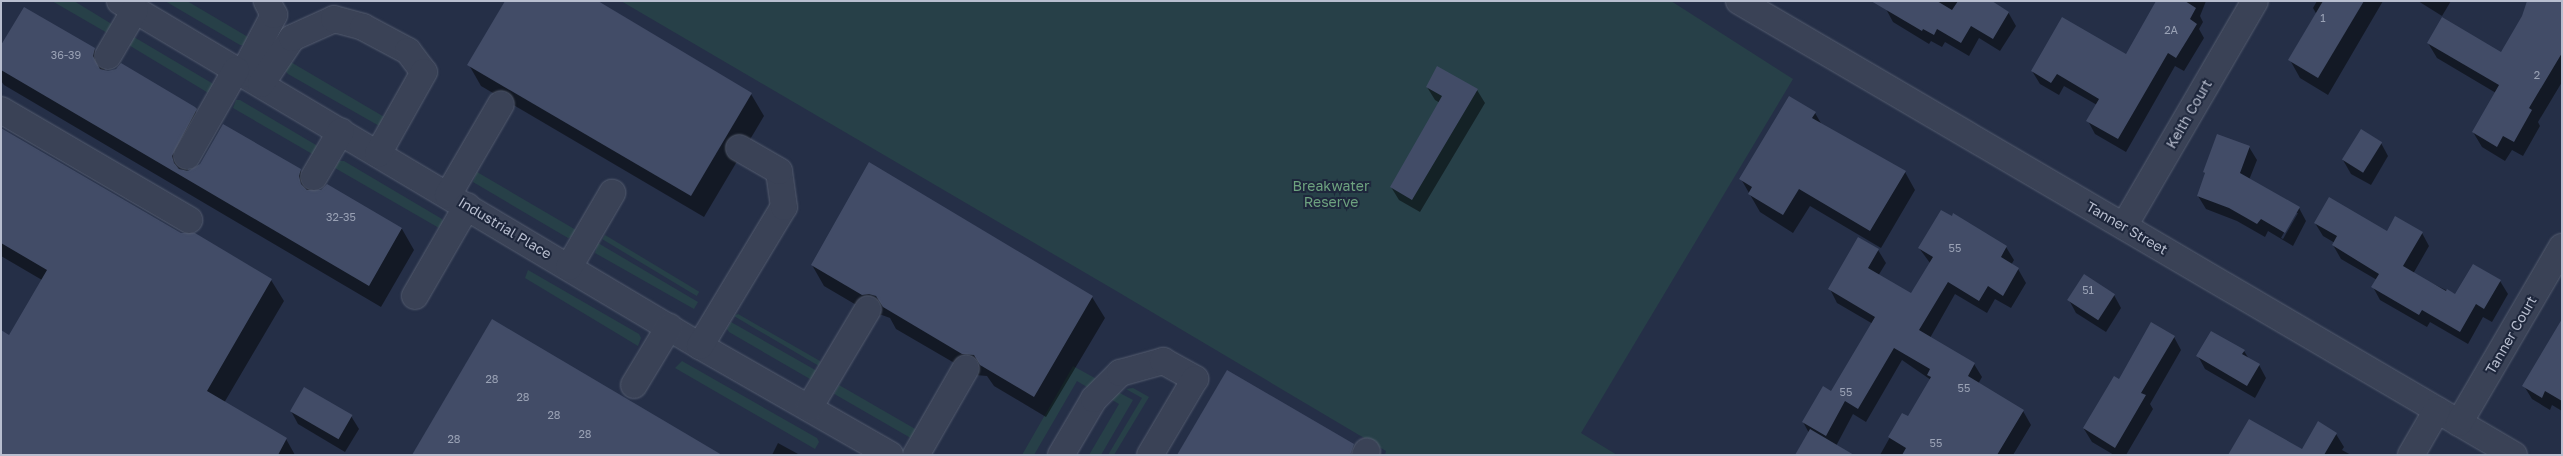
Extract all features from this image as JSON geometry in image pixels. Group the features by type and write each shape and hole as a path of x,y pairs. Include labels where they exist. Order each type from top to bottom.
{"street":[{"path":"247,76 274,15 267,1"},
{"name":"Tanner Street","path":"1739,1 2514,455"},
{"name":"Keith Court","path":"2124,226 2255,1"},
{"path":"108,56 128,6"},
{"name":"Industrial Place","path":"128,6 700,346 890,455"},
{"path":"187,156 247,76 292,38 334,18 363,26 408,51 424,72 378,154"},
{"path":"415,296 501,104"},
{"path":"1,110 189,220"},
{"path":"314,177 341,132"},
{"path":"700,346 784,207 779,171 738,148"},
{"path":"569,267 612,193"},
{"name":"Tanner Court","path":"2460,423 2562,247"},
{"path":"809,408 868,309"},
{"path":"634,384 669,326"},
{"path":"1061,455 1094,399 1120,373 1163,361 1196,380 1150,455"},
{"path":"916,455 966,368"},
{"path":"2411,455 2437,410"}],"green space":[{"path":"52,1 74,1 114,27 109,34"},
{"path":"165,1 187,1 248,37 243,45 240,45"},
{"name":"Breakwater Reserve","path":"621,1 1671,1 1793,79 1581,433 1617,455 1385,455 1386,451"},
{"path":"134,37 213,84 210,94 127,44"},
{"path":"289,61 386,118 381,127 288,74 285,70"},
{"path":"236,100 240,100 316,145 318,148 314,155 233,108"},
{"path":"339,161 344,161 442,219 443,221 439,228 335,168"},
{"path":"477,172 576,230 568,238 473,182"},
{"path":"605,235 699,292 697,296 602,239"},
{"path":"598,243 698,302 694,309 595,253"},
{"path":"528,270 639,334 641,338 638,346 525,278"},
{"path":"738,314 820,361 819,366 734,316"},
{"path":"731,322 817,371 813,378 810,379 729,332 727,329"},
{"path":"682,361 817,438 819,442 815,449 675,368"},
{"path":"1073,366 1102,382 1092,390 1077,381 1034,455 1022,455"},
{"path":"839,385 919,431 914,440 834,394"},
{"path":"1133,388 1149,397 1114,455 1108,455 1142,398 1126,389"},
{"path":"1118,392 1133,400 1101,455 1089,455 1119,404 1109,398"}],"building":[{"path":"505,1 598,1 752,93 691,196 467,65"},
{"path":"1871,1 1937,1 1952,10 1958,1 1992,1 2009,12 1993,39 1971,26 1961,43 1937,29 1934,35 1923,29 1922,31"},
{"path":"2156,1 2185,1 2196,8 2190,19 2197,24 2176,58 2168,53 2118,139 2086,121 2099,99 2057,74 2051,83 2031,71 2062,17 2126,54"},
{"path":"2323,1 2364,1 2318,78 2288,60"},
{"path":"2527,1 2562,1 2562,53 2529,108 2532,110 2514,142 2503,136 2497,147 2472,132 2499,85 2427,43 2442,17 2501,52 2522,16"},
{"path":"24,7 95,48 93,56 100,69 108,71 116,69 121,63 197,109 172,156 174,163 179,169 188,171 200,164 223,124 301,169 299,176 301,184 307,190 321,190 327,184 402,228 369,286 1,70 1,45"},
{"path":"1437,66 1478,89 1412,200 1390,187 1442,96 1426,87"},
{"path":"1789,96 1816,112 1812,118 1906,171 1870,231 1799,189 1783,215 1748,194 1752,187 1739,179"},
{"path":"1,128 181,233 195,233 272,279 207,391 287,438 278,455 1,455 1,330 9,335 47,270 1,243"},
{"path":"2361,129 2382,142 2363,173 2342,160"},
{"path":"2217,134 2250,146 2240,173 2300,207 2285,233 2261,219 2257,224 2229,208 2197,196 2205,173 2203,172"},
{"path":"869,162 1093,296 1034,397 980,365 974,355 962,354 883,307 876,296 862,295 811,265"},
{"path":"2329,197 2387,231 2395,216 2423,232 2403,266 2446,291 2447,289 2455,294 2473,264 2501,280 2484,309 2476,304 2460,332 2422,310 2419,315 2371,287 2379,274 2332,245 2337,236 2314,223"},
{"path":"1941,210 1952,216 1953,213 2007,246 2001,257 2019,268 2003,296 1988,286 1979,301 1948,282 1919,330 1975,363 1968,376 2024,410 1997,455 1902,455 1906,448 1888,437 1902,413 1908,416 1931,377 1927,375 1930,369 1894,348 1858,409 1845,401 1826,436 1802,422 1823,386 1831,391 1875,317 1828,289 1858,237 1879,249 1868,268 1911,293 1933,257 1918,248"},
{"path":"2084,274 2115,294 2098,320 2067,300"},
{"path":"492,319 722,455 412,455"},
{"path":"2562,319 2562,401 2545,391 2542,398 2522,386"},
{"path":"2151,322 2175,336 2141,393 2146,395 2115,448 2083,428 2114,376 2119,379"},
{"path":"2211,331 2245,350 2242,354 2260,364 2247,386 2196,356"},
{"path":"1227,370 1354,444 1350,455 1177,455"},
{"path":"304,387 352,415 338,439 290,411"},
{"path":"2249,419 2302,449 2318,421 2337,433 2324,455 2228,455"},
{"path":"1810,429 1854,455 1795,455"}]}
